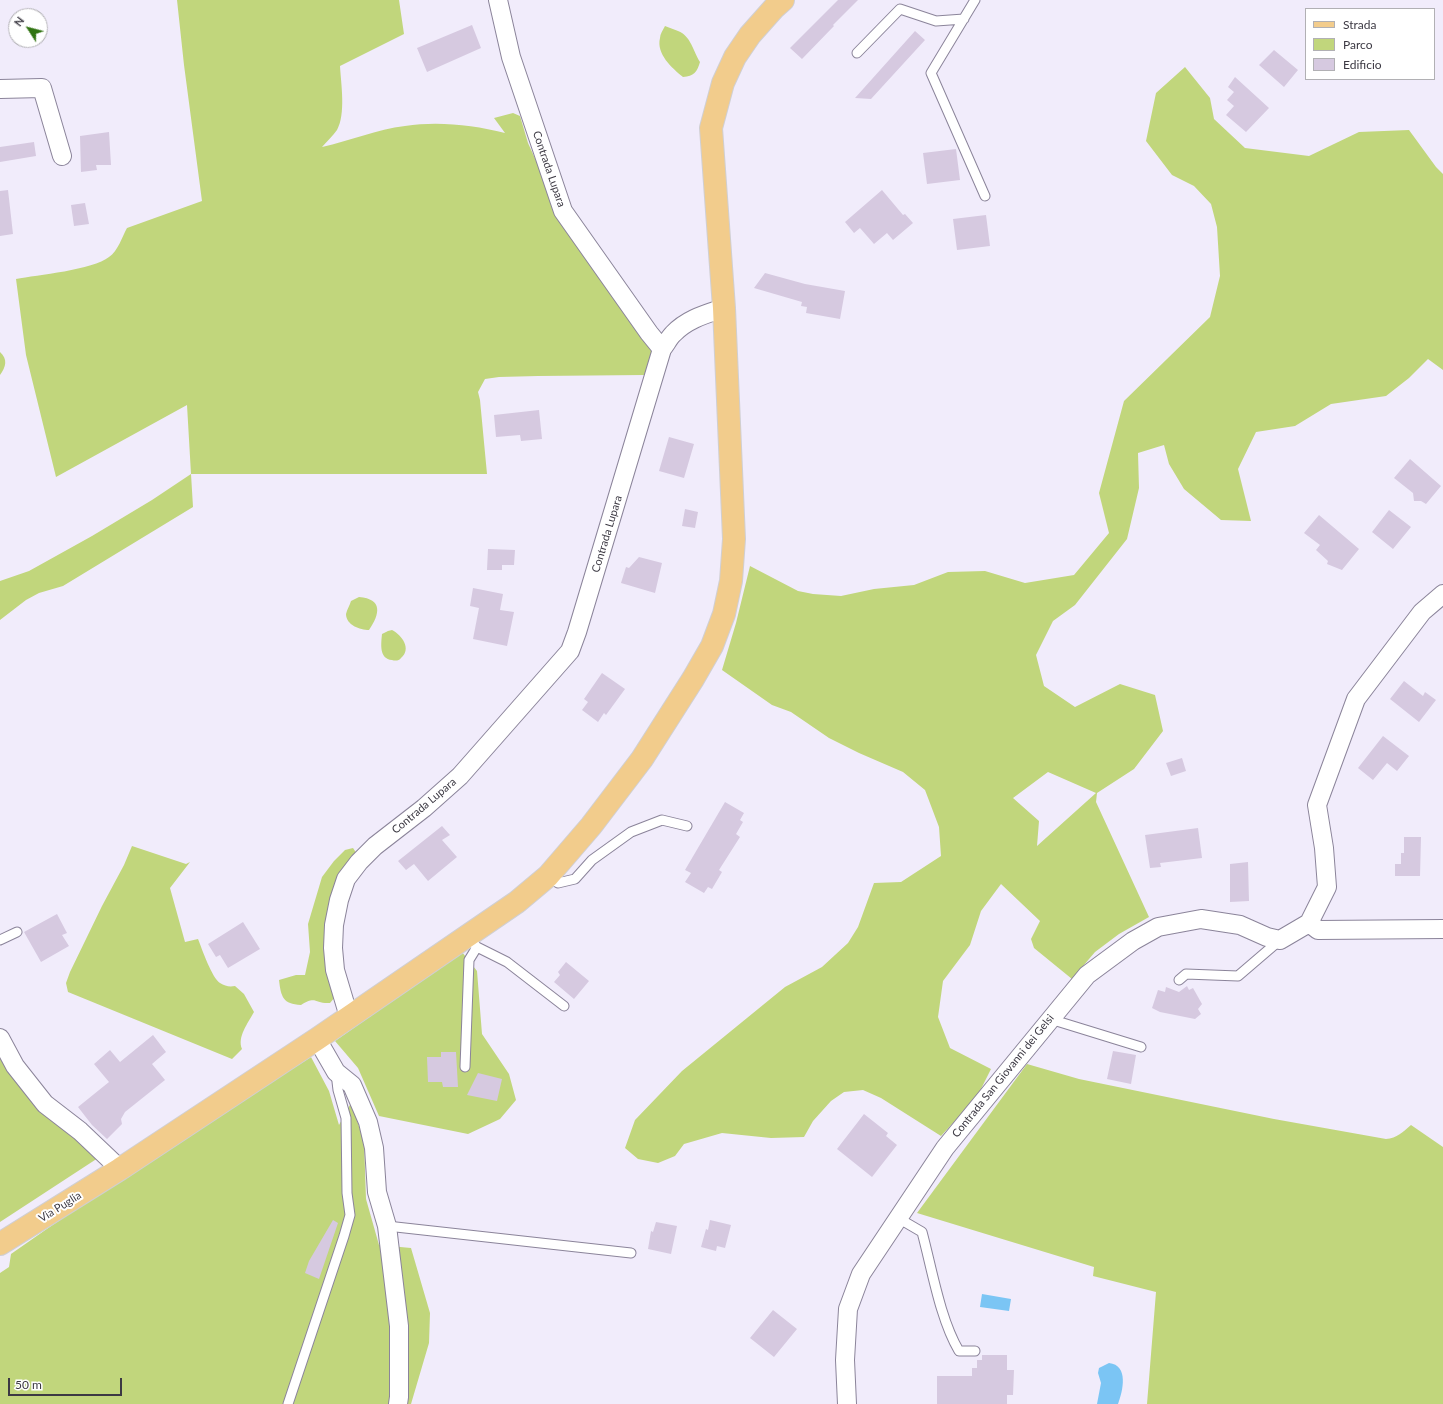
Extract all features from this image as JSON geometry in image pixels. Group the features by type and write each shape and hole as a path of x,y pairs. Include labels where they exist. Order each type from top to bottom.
{"main road":[{"name":"Via Puglia","path":"0,1244 120,1169 349,1017 472,942 548,876 592,826 642,759 693,679 712,646 724,614 731,581 734,539 724,308 710,128 724,83 735,57 750,35 783,0"}],"street":[{"name":"Contrada Lupara","path":"349,1017 335,970 333,948 334,925 339,900 346,879 359,862 375,846 424,808 460,776 570,651 578,632 662,349 649,333 563,211 511,57 498,0"},
{"path":"0,90 42,88 62,156"},
{"path":"662,349 674,334 686,323 724,308"},
{"path":"1280,940 1309,923 1327,887 1324,848 1317,805 1356,699 1422,612 1443,594"},
{"name":"Contrada San Giovanni dei Gelsi","path":"847,1404 845,1360 848,1309 861,1274 945,1148 1087,975 1133,941 1158,927 1201,919 1240,925 1267,937 1280,940"},
{"path":"1309,923 1318,930 1443,929"},
{"path":"0,1038 15,1066 45,1104 80,1131 120,1169"},
{"path":"317,1039 336,1072 352,1085 368,1122 374,1148 377,1192 387,1226 399,1326 398,1404"}],"lane":[{"path":"975,0 931,73 985,196"},
{"path":"857,53 900,9 936,21 964,19"},
{"path":"548,876 558,883 575,879 592,860 631,832 662,820 687,826"},
{"path":"0,940 17,932"},
{"path":"1179,980 1186,974 1238,976 1280,940"},
{"path":"465,1066 469,960 472,942 507,962 564,1006"},
{"path":"1050,1019 1141,1047"},
{"path":"288,1404 350,1215 347,1193 346,1118 338,1090 336,1072"},
{"path":"898,1218 922,1232 939,1297 952,1338 959,1351 975,1351"},
{"path":"387,1226 631,1253"}],"green space":[{"path":"177,0 399,0 404,34 340,66 342,107 340,123 337,130 322,147 384,130 430,124 481,128 505,133 494,118 513,113 520,116 528,143 542,174 648,341 653,354 649,376 538,376 499,377 485,379 478,392 487,474 191,474 187,405 56,477 26,355 16,279 78,269 101,262 115,251 127,228 202,201"},
{"path":"665,26 686,36 700,62 696,71 690,76 683,77 670,65 660,50 660,35"},
{"path":"1185,67 1210,98 1214,119 1245,148 1309,156 1359,132 1409,130 1436,167 1443,174 1443,370 1428,359 1409,378 1386,396 1331,404 1295,426 1256,432 1238,469 1251,521 1221,520 1184,489 1169,464 1164,445 1138,453 1139,488 1127,539 1075,605 1053,621 1036,655 1044,686 1075,707 1120,684 1155,695 1163,731 1134,769 1097,793 1096,802 1149,917 1119,934 1095,952 1072,979 1034,948 1031,939 1040,921 1001,884 981,911 970,945 943,981 938,1017 950,1048 991,1069 980,1091 941,1136 881,1098 863,1090 844,1092 831,1101 813,1121 804,1137 771,1138 722,1133 684,1144 675,1156 658,1163 638,1159 625,1148 635,1120 682,1071 785,987 822,967 848,943 858,927 874,883 901,882 941,856 939,827 925,790 903,772 829,738 791,712 772,705 722,670 736,623 750,566 798,591 813,594 841,596 874,589 914,585 948,572 985,571 1025,583 1074,575 1109,533 1099,493 1124,401 1210,317 1220,276 1217,227 1211,204 1194,186 1172,175 1146,141 1156,93","holes":["1048,772 1096,793 1037,846 1039,821 1013,798"]},
{"path":"0,352 4,357 5,363 4,369 0,375"},
{"path":"191,474 193,507 63,586 39,593 26,600 0,620 0,581 29,571 92,536 152,500"},
{"path":"359,597 367,598 376,604 377,613 369,630 354,626 348,621 347,618 346,612 351,601"},
{"path":"392,630 399,635 406,647 406,651 400,659 394,661 385,657 381,642 382,634"},
{"path":"132,846 186,864 190,862 170,888 185,942 198,939 217,980 225,986 235,986 244,994 254,1012 242,1035 242,1049 232,1059 68,992 66,983 70,972 124,865"},
{"path":"353,848 357,854 342,874 335,997 330,1003 313,1000 301,1005 290,1003 282,995 279,980 296,975 305,975 310,952 308,924 322,877 334,861 345,850"},
{"path":"462,952 477,971 482,1034 509,1074 516,1100 500,1119 468,1134 379,1116 358,1068 335,1041"},
{"path":"0,1053 98,1158 0,1222"},
{"path":"311,1057 329,1091 339,1125 351,1103 364,1141 366,1199 379,1245 411,1248 430,1313 429,1343 411,1404 0,1404 0,1273 9,1267 11,1254 122,1178"},
{"path":"1027,1064 1079,1079 1274,1119 1386,1139 1397,1136 1411,1125 1443,1147 1443,1404 1147,1404 1156,1292 1093,1276 1094,1267 917,1213"}],"water":[{"path":"982,1294 1011,1299 1009,1311 980,1307"},
{"path":"1109,1363 1120,1368 1122,1373 1123,1386 1120,1399 1118,1404 1097,1404 1101,1383 1098,1373 1099,1368"}],"building":[{"path":"838,0 858,0 802,59 790,48"},
{"path":"472,25 481,48 427,72 417,48"},
{"path":"915,31 925,40 871,99 855,98"},
{"path":"1274,50 1298,70 1284,87 1259,65"},
{"path":"1235,77 1269,108 1246,132 1226,115 1234,106 1227,100 1234,92 1228,87"},
{"path":"109,132 111,165 96,165 97,170 81,172 80,136"},
{"path":"34,142 36,156 0,162 0,147"},
{"path":"956,149 960,180 927,184 923,153"},
{"path":"8,190 13,234 0,236 0,191"},
{"path":"882,190 903,215 905,214 913,223 893,240 887,233 874,244 860,228 854,233 845,222"},
{"path":"85,203 89,224 74,226 71,205"},
{"path":"986,215 990,246 957,250 953,219"},
{"path":"765,273 805,284 845,291 840,319 806,313 807,307 801,306 802,302 754,288"},
{"path":"539,410 542,439 521,441 520,435 496,437 494,415"},
{"path":"669,437 694,444 684,478 659,471"},
{"path":"1410,459 1441,486 1426,504 1421,501 1414,501 1413,493 1394,478"},
{"path":"685,509 698,512 695,528 682,526"},
{"path":"1389,510 1411,527 1393,549 1372,532"},
{"path":"1319,515 1359,549 1342,570 1327,564 1328,561 1316,550 1320,545 1304,533"},
{"path":"488,549 515,550 514,565 502,565 502,570 487,570"},
{"path":"639,557 662,563 655,593 621,583 626,567 629,568"},
{"path":"473,588 503,594 500,610 514,612 507,646 473,639 479,608 470,606"},
{"path":"602,673 625,689 606,715 604,713 598,722 582,710 588,702 584,699"},
{"path":"1404,681 1423,696 1425,692 1436,700 1419,722 1390,699"},
{"path":"1383,736 1409,756 1397,771 1387,763 1373,780 1358,768"},
{"path":"1182,758 1186,771 1171,776 1166,763"},
{"path":"725,802 744,813 740,820 743,822 736,834 740,837 719,870 722,872 712,889 708,887 704,893 685,882 691,873 685,870"},
{"path":"442,826 450,835 442,840 457,857 428,881 414,864 406,870 398,861"},
{"path":"1198,828 1202,858 1160,863 1161,867 1150,868 1145,835"},
{"path":"1404,837 1421,837 1420,876 1395,876 1395,864 1401,864 1401,853 1404,853"},
{"path":"1248,862 1249,901 1230,902 1230,864"},
{"path":"57,914 67,933 62,935 69,946 41,962 24,932"},
{"path":"243,922 260,949 228,968 220,955 216,957 208,944"},
{"path":"566,962 589,981 574,999 554,982 560,975 558,972"},
{"path":"1187,986 1189,990 1193,988 1202,1004 1198,1009 1201,1014 1195,1019 1160,1012 1152,1008 1158,990 1165,992 1166,987 1179,992"},
{"path":"153,1035 166,1052 152,1064 165,1080 125,1112 121,1119 122,1124 107,1139 92,1125 78,1107 109,1082 94,1064 110,1050 120,1062"},
{"path":"1113,1051 1136,1055 1131,1084 1107,1079"},
{"path":"441,1052 456,1052 458,1087 443,1087 442,1082 428,1082 427,1057 441,1057"},
{"path":"478,1073 502,1079 497,1101 467,1095"},
{"path":"864,1114 888,1133 886,1136 897,1145 872,1177 837,1149"},
{"path":"333,1220 338,1223 319,1279 305,1273 309,1261"},
{"path":"710,1220 731,1225 725,1248 717,1246 716,1251 701,1247 706,1229 708,1230"},
{"path":"656,1222 677,1226 671,1254 648,1249 651,1231 653,1232"},
{"path":"773,1310 797,1329 774,1357 750,1338"},
{"path":"982,1355 1007,1355 1007,1370 1014,1370 1013,1395 1007,1395 1007,1404 937,1404 937,1376 972,1376 972,1368 977,1368 977,1360 982,1360"}]}
